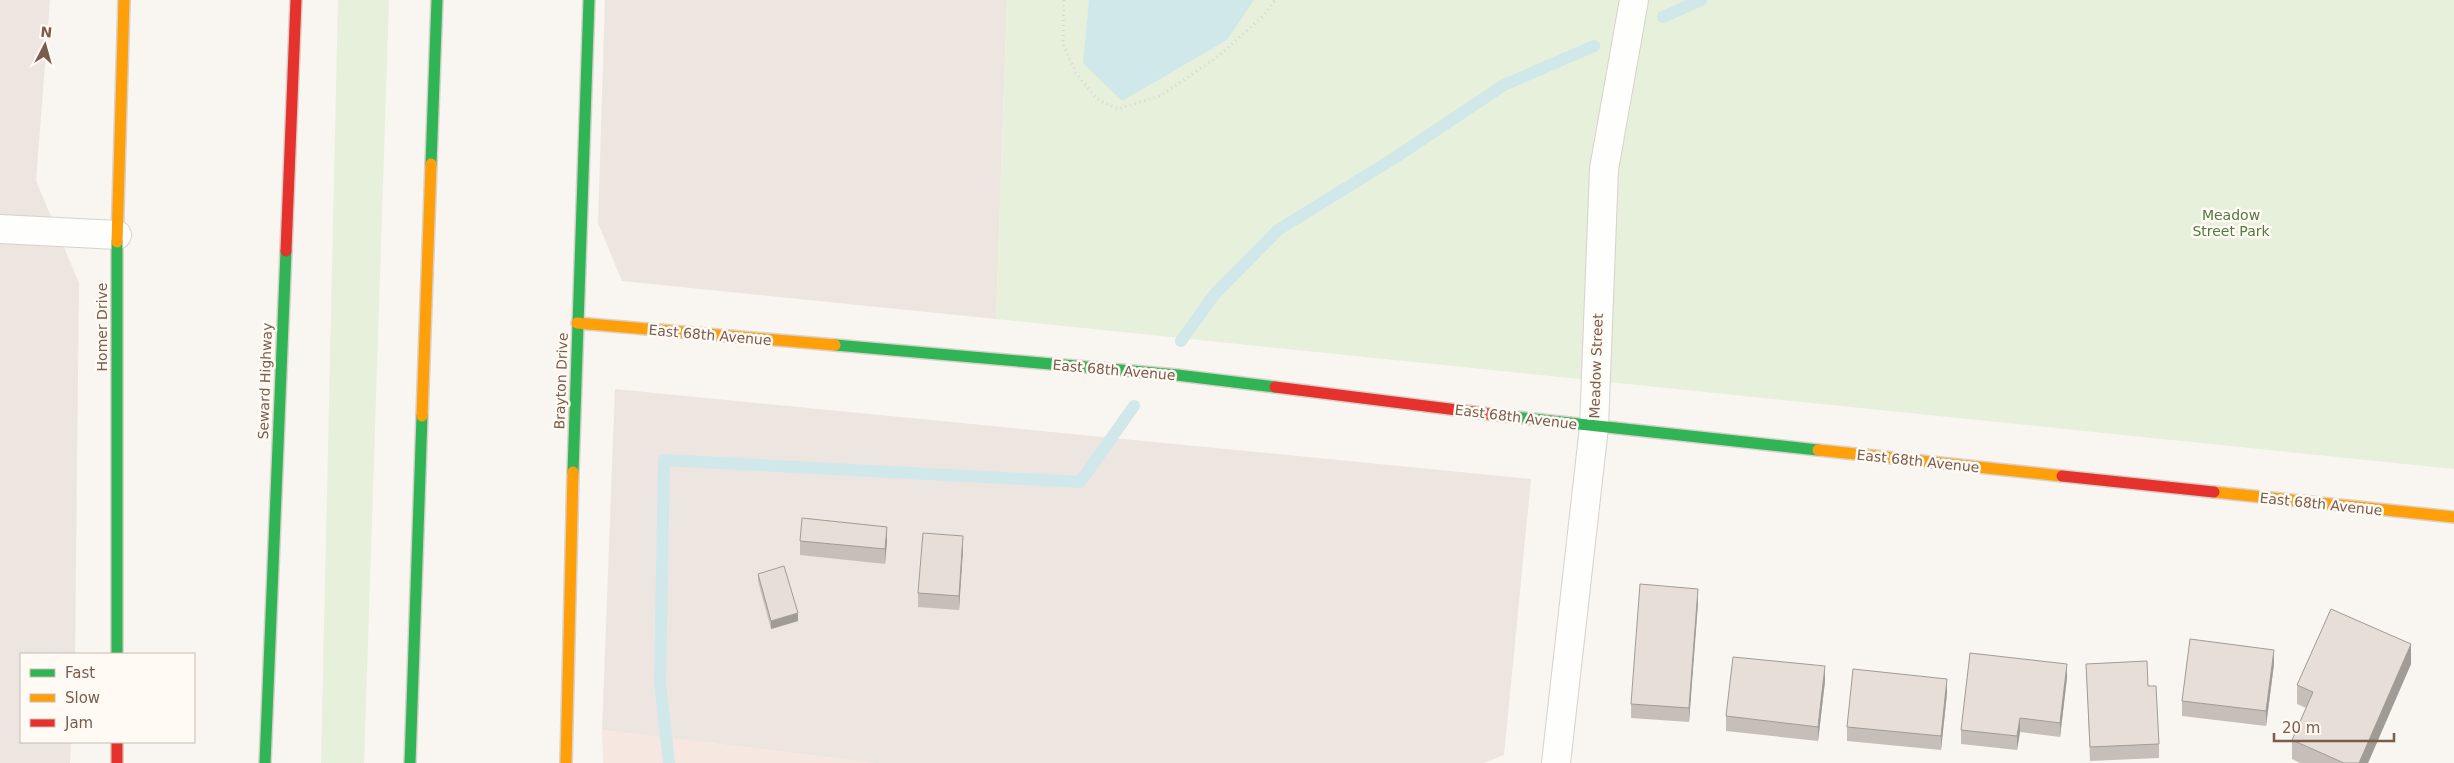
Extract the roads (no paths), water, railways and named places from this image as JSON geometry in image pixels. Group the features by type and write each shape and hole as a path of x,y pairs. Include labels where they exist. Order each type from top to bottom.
{"main road":[{"name":"Homer Drive","path":"117,653 117,235 124,0"},
{"name":"Seward Highway","path":"265,763 296,0"},
{"path":"410,763 437,0"},
{"name":"Brayton Drive","path":"566,763 577,323 589,0"},
{"name":"East 68th Avenue","path":"577,323 1177,375 1594,427 2454,518"},
{"path":"117,743 117,763"}],"street":[{"name":"Meadow Street","path":"1556,763 1594,427 1604,169 1634,0"},
{"path":"0,229 117,235"}],"water":[{"path":"1089,0 1254,0 1227,40 1122,101 1083,63"}],"waterway":[{"path":"1663,17 1701,0"},
{"path":"1181,341 1214,295 1278,230 1396,157 1504,85 1594,46"},
{"path":"669,763 660,683 664,460 1080,482 1134,406"}],"park label":[{"name":"Meadow Street Park","path":"2231,224"}]}
